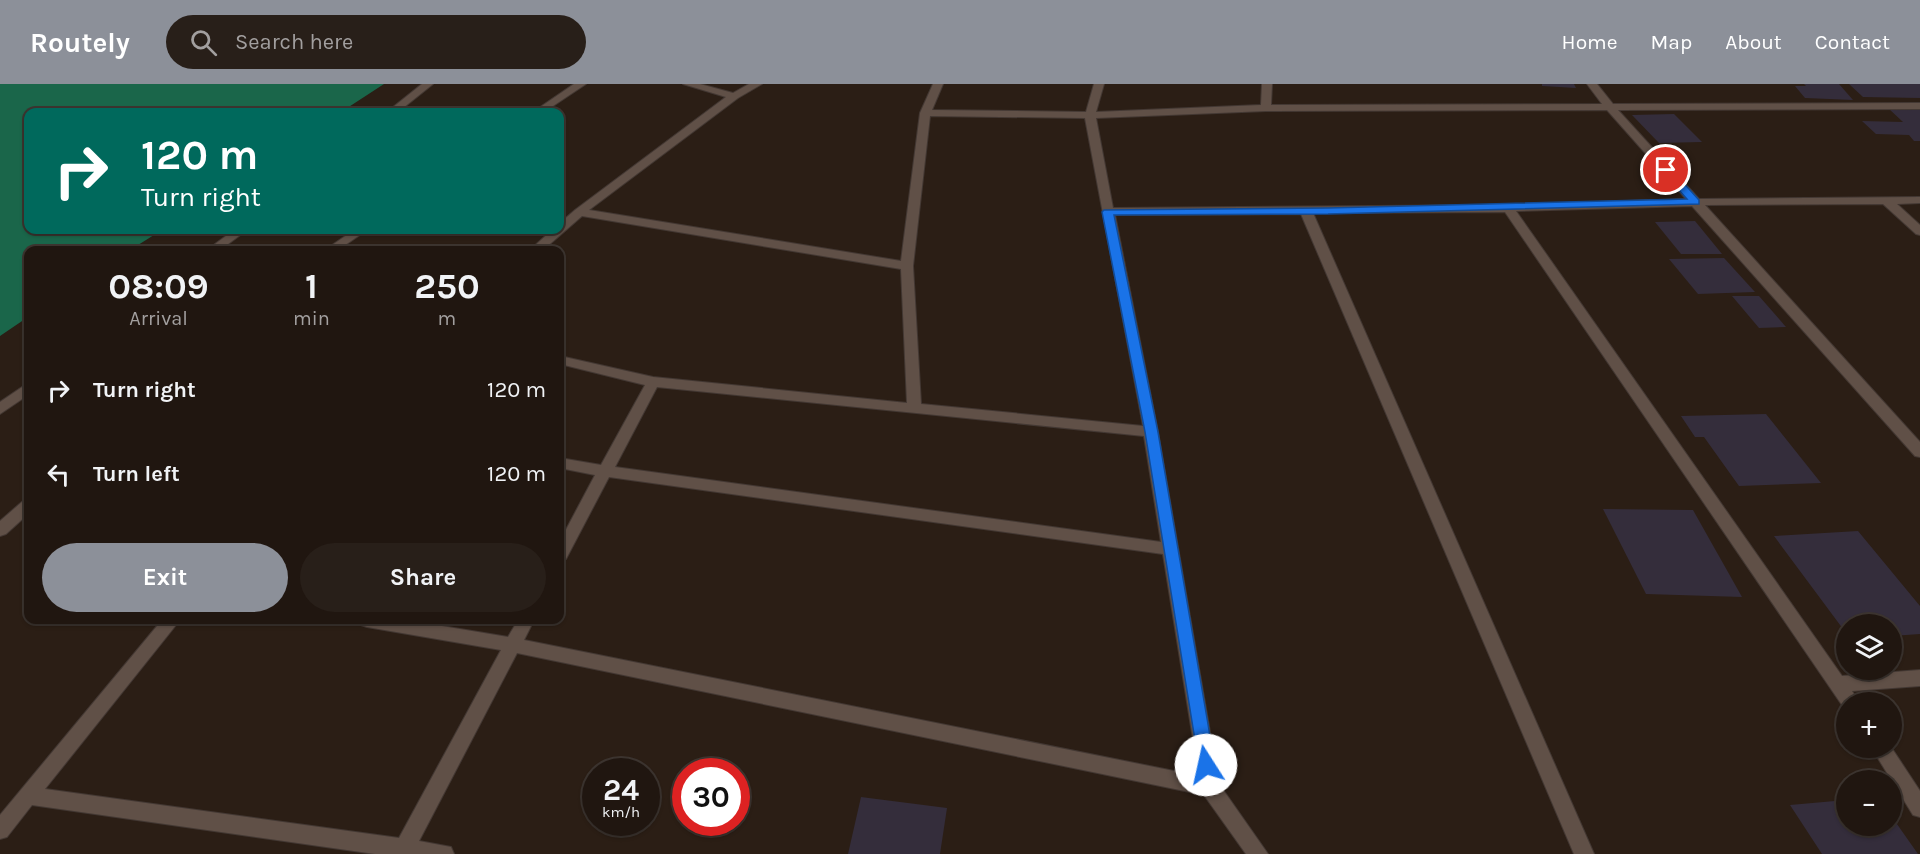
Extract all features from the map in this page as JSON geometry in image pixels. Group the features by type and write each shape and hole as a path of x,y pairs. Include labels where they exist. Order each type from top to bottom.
{"street":[{"path":"397,108 428,84"},
{"path":"544,108 581,84"},
{"path":"688,84 734,96"},
{"path":"564,225 734,96 757,84"},
{"path":"914,407 907,266 925,113 938,84"},
{"path":"1099,84 1090,115 1151,432 1210,787 1258,854"},
{"path":"1266,108 1267,84"},
{"path":"1592,84 1609,106 1920,452"},
{"path":"925,113 1090,115 1266,108 1920,106"},
{"path":"1886,200 1920,231"},
{"path":"1108,212 1306,211 1695,202 1920,200"},
{"path":"1508,208 1843,692"},
{"path":"1306,211 1584,854"},
{"path":"579,212 907,266"},
{"path":"219,246 235,234"},
{"path":"337,246 355,234"},
{"path":"540,246 554,234"},
{"path":"564,361 653,382 1151,432"},
{"path":"564,547 603,471 653,382"},
{"path":"0,409 24,391"},
{"path":"564,464 1170,549"},
{"path":"0,530 24,509"},
{"path":"0,830 169,624"},
{"path":"390,624 513,645 1210,787"},
{"path":"402,851 524,624"},
{"path":"1838,684 1920,678"},
{"path":"1887,758 1920,807"},
{"path":"30,796 402,851 444,854"}],"green space":[{"path":"0,84 384,84 347,108 24,108 24,234 156,234 136,246 24,246 24,320 0,336"}],"building":[{"path":"1542,84 1574,84 1576,88 1542,86"},
{"path":"1804,84 1839,84 1853,100 1805,98 1795,86 1806,86"},
{"path":"1849,84 1920,84 1920,98 1863,97"},
{"path":"1888,108 1920,109 1920,141 1914,141 1909,135 1876,134 1862,121 1903,122"},
{"path":"1674,114 1702,142 1659,143 1632,115"},
{"path":"1695,221 1722,254 1681,254 1655,222"},
{"path":"1724,258 1755,292 1698,294 1669,259"},
{"path":"1732,296 1759,296 1786,327 1759,328"},
{"path":"1766,414 1821,483 1739,486 1704,437 1695,437 1681,416"},
{"path":"1603,509 1693,510 1742,597 1646,594"},
{"path":"1858,531 1920,606 1920,634 1902,635 1902,614 1836,614 1836,620 1774,536"},
{"path":"861,797 947,808 940,854 848,854"},
{"path":"1836,801 1836,836 1902,836 1902,831 1918,854 1822,854 1790,805"}],"route":[{"path":"1206,765 1151,432 1108,212 1508,208 1695,202 1666,170"}]}
